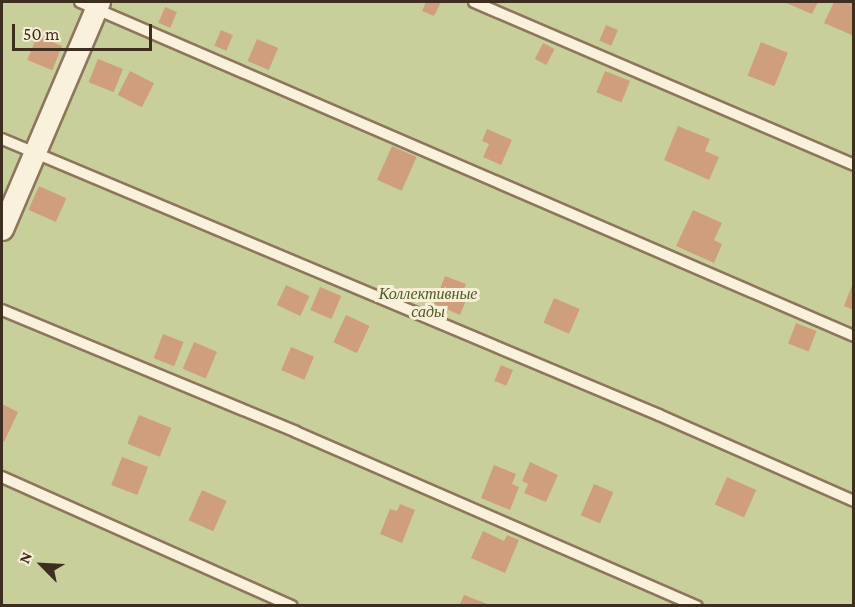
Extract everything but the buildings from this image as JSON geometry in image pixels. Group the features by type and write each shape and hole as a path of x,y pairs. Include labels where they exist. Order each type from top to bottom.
{"street":[{"path":"2,229 92,4"}],"lane":[{"path":"474,2 854,165"},
{"path":"92,4 854,336"},
{"path":"2,140 659,415 854,501"},
{"path":"2,310 296,432 697,606"},
{"path":"2,477 292,606"}],"green space":[{"name":"Коллективные сады","path":"2,2 853,2 853,605 2,605"}]}
